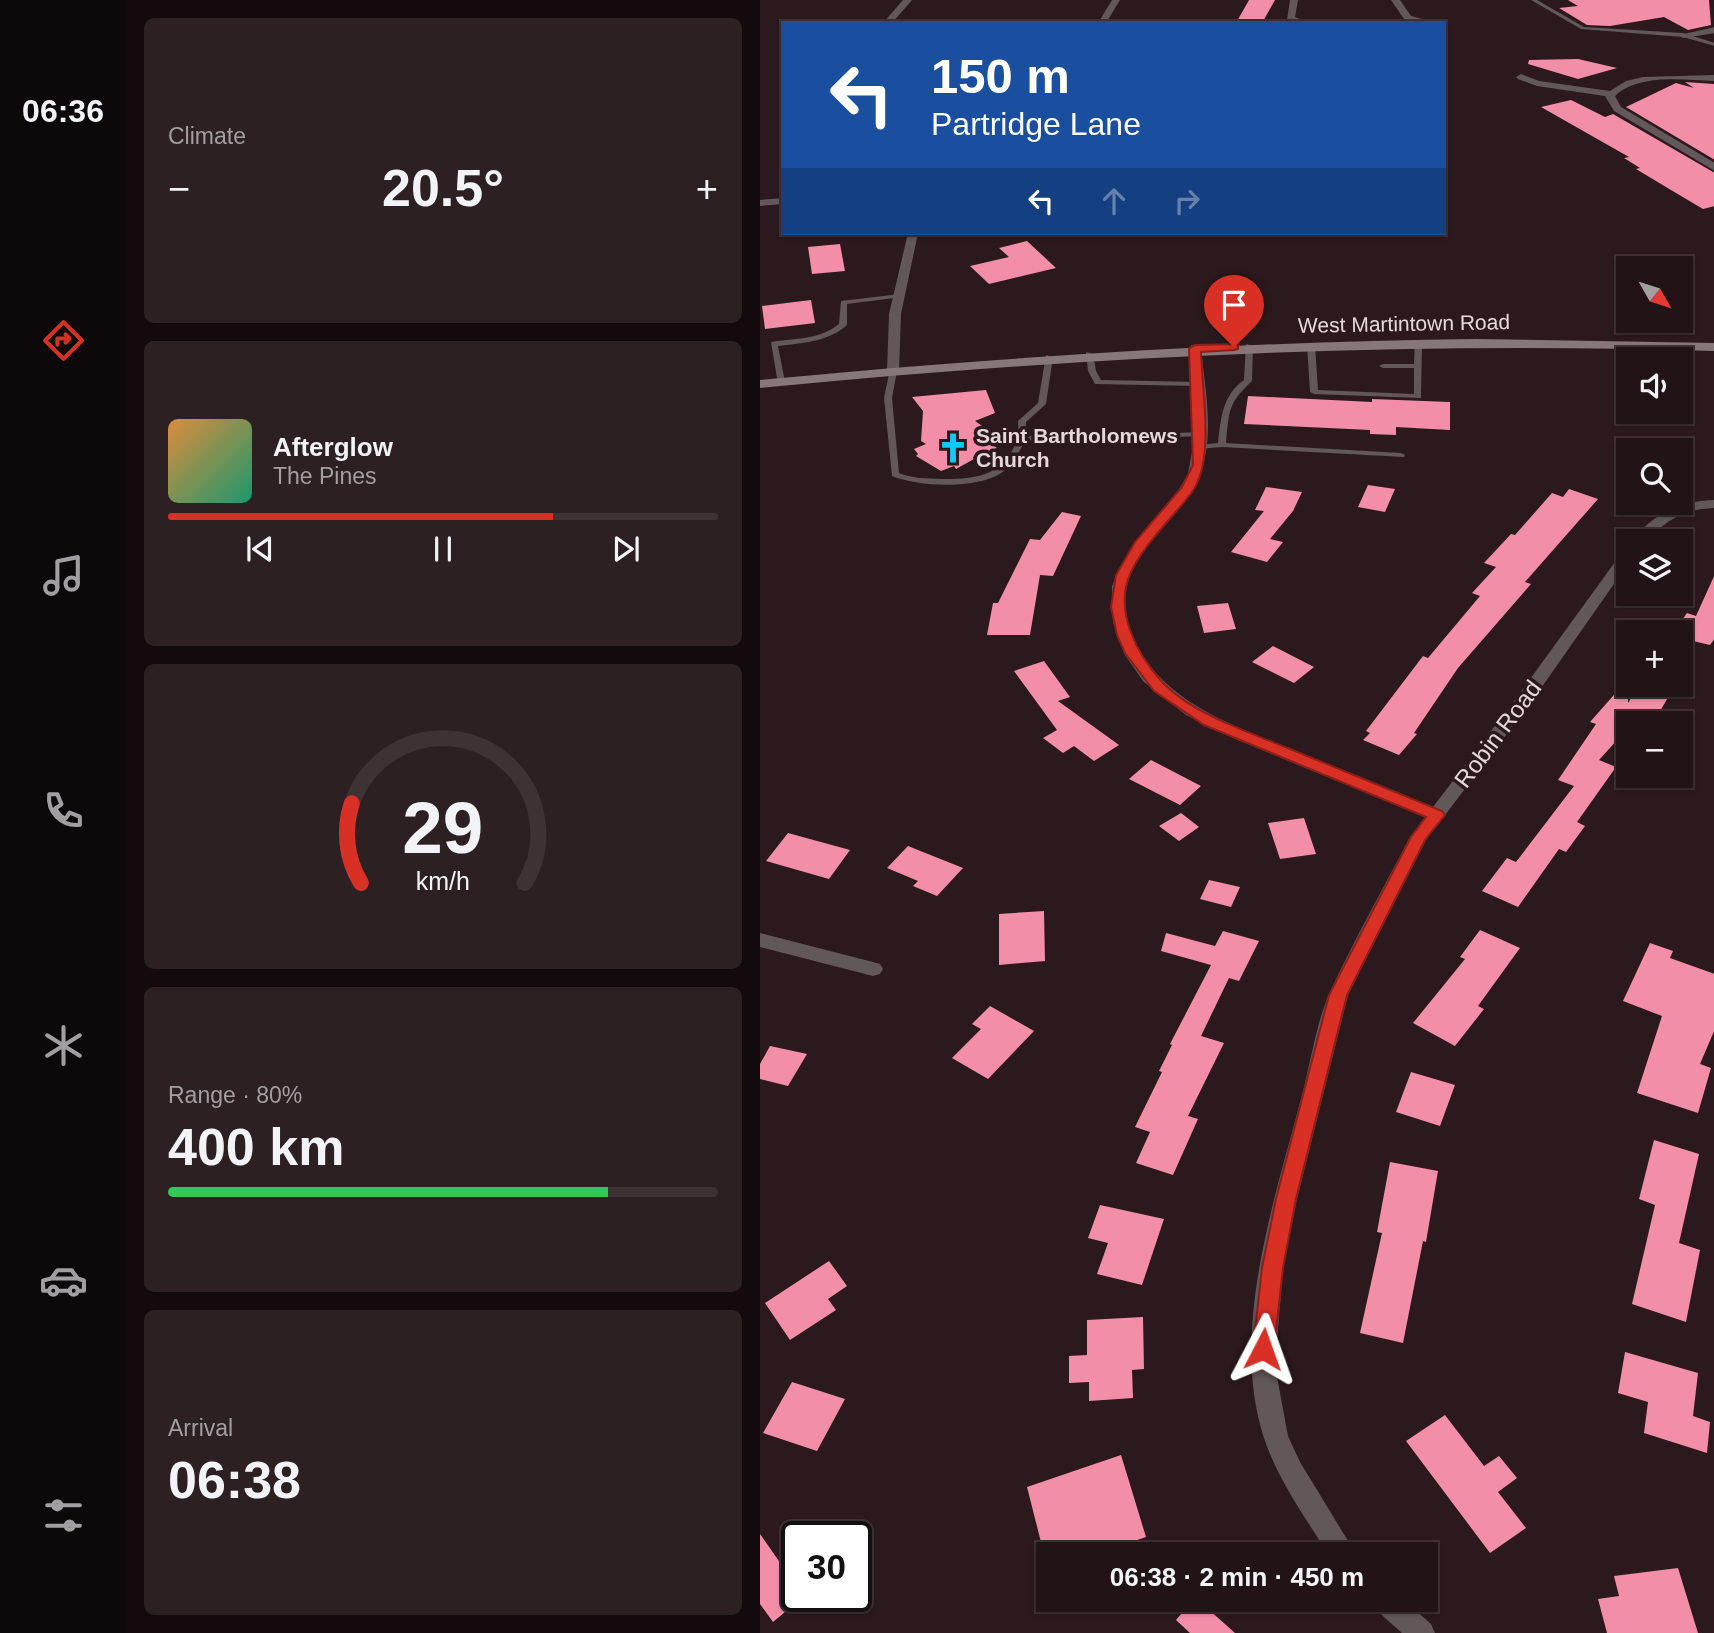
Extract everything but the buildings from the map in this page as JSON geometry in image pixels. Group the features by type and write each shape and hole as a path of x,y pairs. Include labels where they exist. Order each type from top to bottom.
{"main road":[{"name":"West Martintown Road","path":"760,384 1049,357 1195,348 1418,342 1714,347"}],"street":[{"path":"889,21 908,0"},
{"path":"1103,21 1116,0"},
{"path":"1294,0 1290,18 1299,21"},
{"path":"1395,0 1404,9 1405,21 1429,21"},
{"path":"1683,35 1714,30"},
{"path":"1521,77 1545,85 1610,94 1626,84 1656,79 1714,78"},
{"path":"1610,94 1610,100 1617,109 1714,167"},
{"path":"760,203 781,201"},
{"path":"893,371 895,314 913,235"},
{"path":"1195,348 1199,465 1188,488 1140,545 1123,575 1119,591 1119,617 1133,653 1159,687 1210,721 1437,815"},
{"path":"1650,529 1660,517 1669,512 1693,505 1714,505"},
{"name":"Robin Road","path":"1335,1542 1308,1504 1276,1437 1266,1390 1264,1332 1286,1199 1338,995 1419,837 1616,570"},
{"path":"760,940 873,969"},
{"path":"1398,1612 1422,1633"}],"lane":[{"path":"1533,0 1583,28 1683,35 1714,45"},
{"path":"781,382 774,344 824,338 834,333 843,325 843,302 900,296"},
{"path":"1311,345 1314,392 1418,396 1418,342"},
{"path":"1222,445 1227,400 1237,388 1248,381 1249,346"},
{"path":"1089,354 1092,371 1098,382 1197,384"},
{"path":"893,371 888,398 895,474 907,480 958,482 988,479 1007,466 1023,437 1022,421 1042,404 1049,357"},
{"path":"1383,366 1419,366"},
{"path":"1023,437 1049,440 1200,440 1222,445 1400,455"}],"place":[{"name":"Saint Bartholomews Church","path":"953,448"}],"route":[{"path":"1234,347 1195,348 1201,453 1199,465 1188,488 1140,545 1123,575 1118,607 1124,635 1145,672 1159,687 1210,721 1437,815 1419,837 1338,995 1286,1199 1272,1268 1263,1349"}]}
